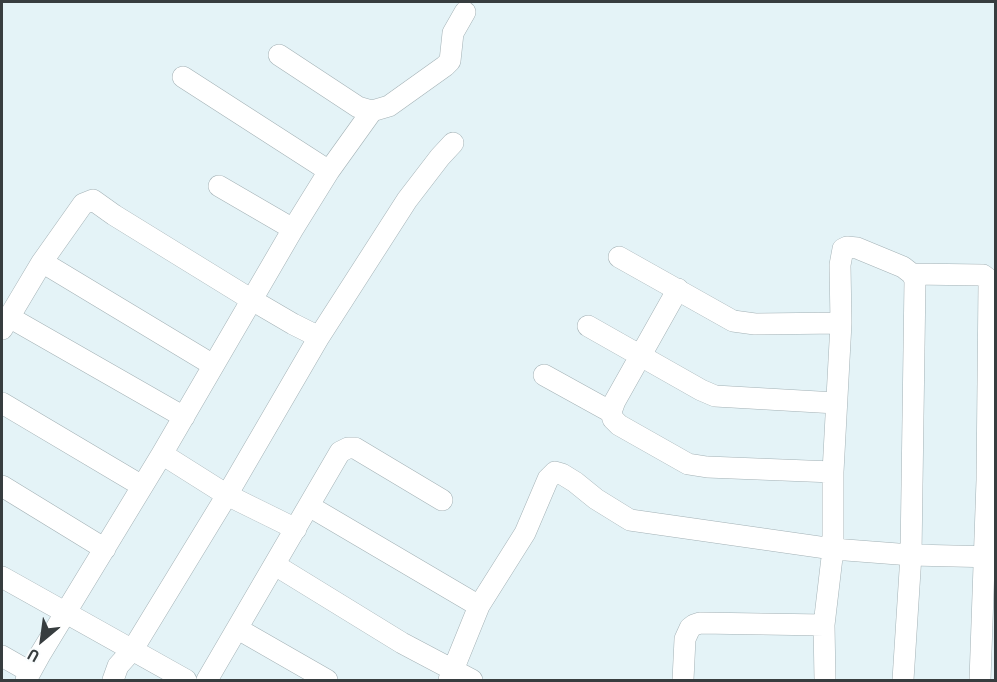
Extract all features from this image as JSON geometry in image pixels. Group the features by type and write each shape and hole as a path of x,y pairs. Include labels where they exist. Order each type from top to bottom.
{"street":[{"path":"279,55 358,107 372,111 389,106 450,61 453,33 465,12"},
{"path":"183,77 329,171"},
{"path":"2,656 28,676 184,417 293,229 329,171 372,111"},
{"path":"113,681 118,666 133,649 227,495 319,336 407,200 453,143"},
{"path":"219,186 293,229"},
{"path":"184,417 5,323 42,262 83,204 93,200 252,300 319,336"},
{"path":"825,681 824,626 833,549 833,472 841,323 840,265 843,249 847,247 857,248 903,267 912,274 915,280 911,555 903,681"},
{"path":"620,257 723,317 744,323 841,323"},
{"path":"42,262 213,365"},
{"path":"912,274 982,275 989,283 992,440 989,641 980,681"},
{"path":"678,290 615,401 611,412 613,419 619,425 688,464 707,467 833,472"},
{"path":"588,326 715,396 836,403"},
{"path":"544,375 611,412"},
{"path":"2,403 142,486"},
{"path":"207,681 340,452 348,448 355,448 442,500"},
{"path":"162,454 227,495 296,529"},
{"path":"275,565 458,677 479,606 525,533 548,479 555,472 562,474 630,520 833,549 911,555 990,557"},
{"path":"2,486 105,549"},
{"path":"309,506 479,606"},
{"path":"2,577 186,681"},
{"path":"682,681 685,639 694,625 700,623 824,626"},
{"path":"238,629 327,681"}]}
